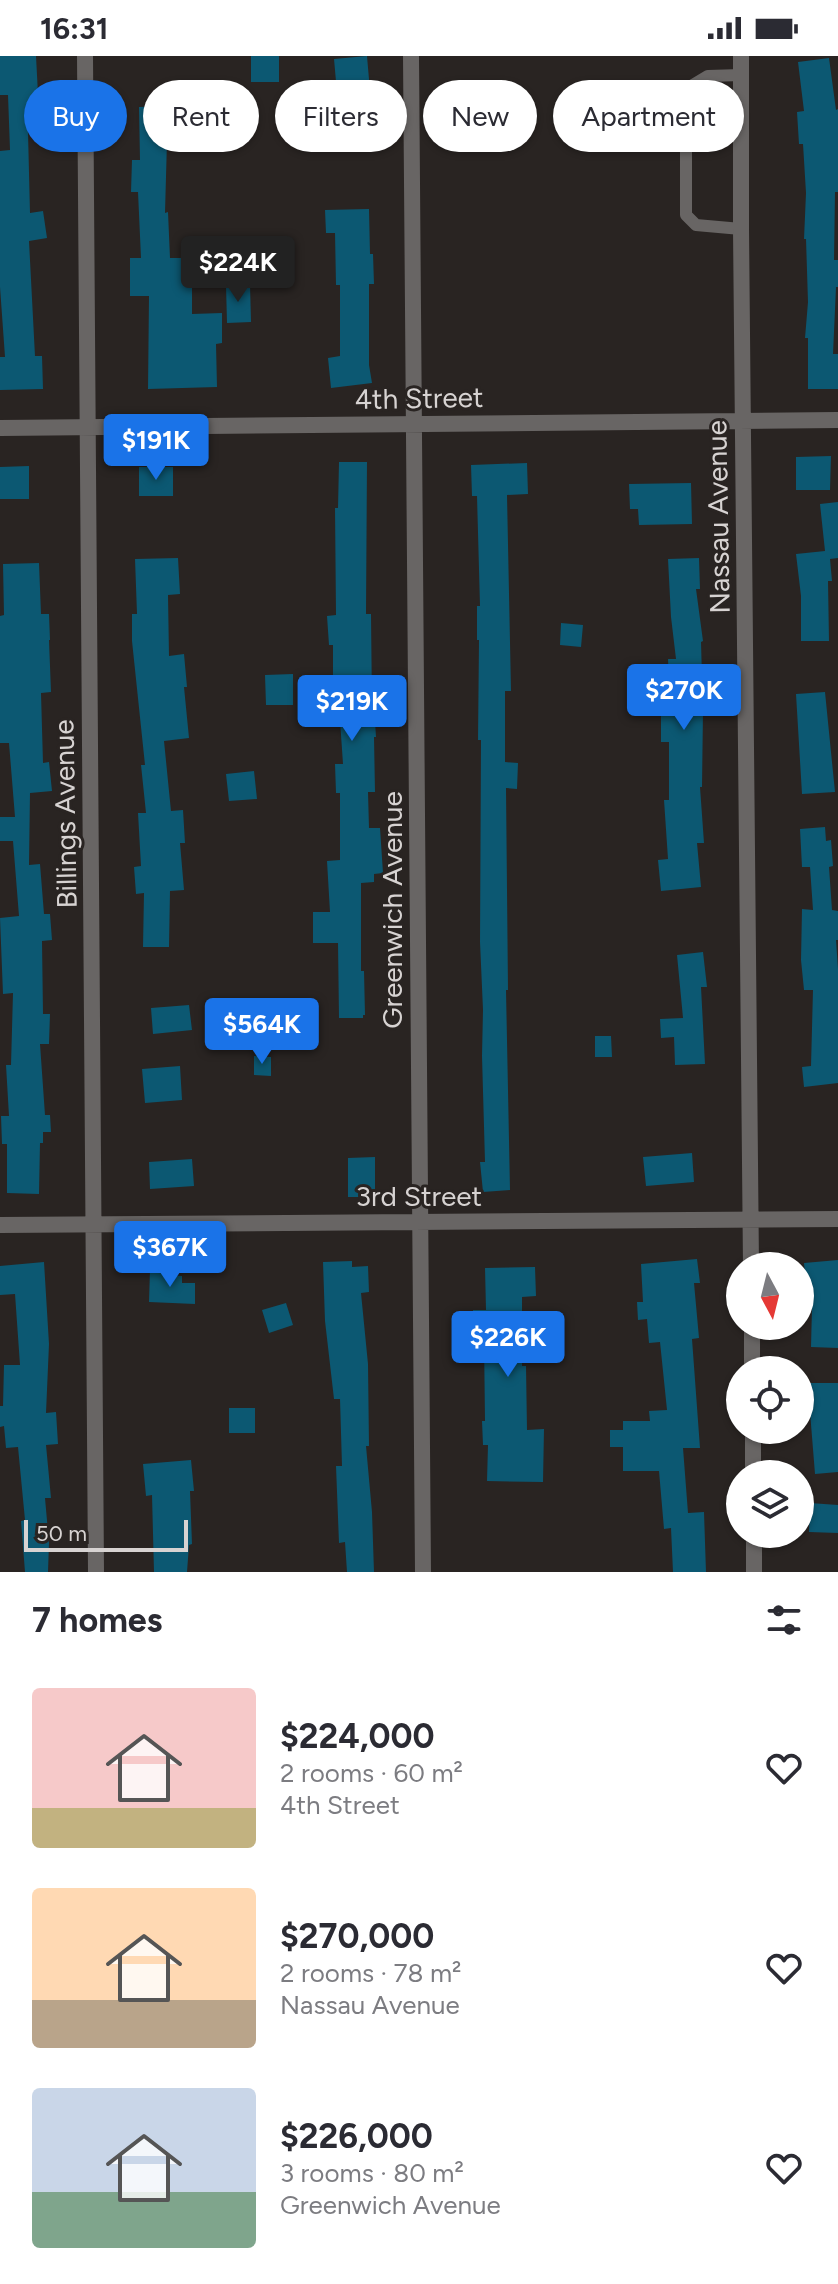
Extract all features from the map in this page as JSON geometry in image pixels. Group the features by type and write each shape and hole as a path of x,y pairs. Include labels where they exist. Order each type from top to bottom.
{"street":[{"name":"Billings Avenue","path":"85,56 96,1572"},
{"name":"Greenwich Avenue","path":"411,56 423,1572"},
{"name":"Nassau Avenue","path":"741,56 751,1252"},
{"name":"4th Street","path":"0,428 838,420"},
{"name":"3rd Street","path":"0,1225 838,1219"},
{"path":"754,1548 754,1572"}],"lane":[{"path":"741,75 708,76 688,88 686,215 696,225 741,229"}],"building":[{"path":"0,56 36,56 37,80 24,80 24,152 28,152 30,213 43,211 47,238 29,241 35,356 42,356 43,389 0,390 0,357 5,357 0,287 0,151 10,150 8,95 0,95"},
{"path":"251,56 279,56 279,80 251,80"},
{"path":"367,56 369,80 336,80 334,59"},
{"path":"829,58 838,109 834,260 838,260 838,287 833,354 838,354 838,389 808,389 808,338 805,338 808,302 804,239 806,193 803,144 799,144 797,112 804,111 798,62"},
{"path":"139,107 143,107 143,152 167,152 165,213 168,212 170,258 192,258 192,314 222,313 222,343 216,344 217,387 148,389 149,296 130,296 130,258 141,258 138,192 131,192 132,160 140,160"},
{"path":"369,209 374,284 369,284 369,365 372,383 331,388 328,358 340,356 340,285 336,285 335,233 326,233 325,210"},
{"path":"250,284 251,322 227,323 226,285"},
{"path":"831,456 830,490 796,490 796,457"},
{"path":"339,462 367,462 366,614 371,614 372,706 376,737 375,792 368,792 369,828 380,828 383,873 374,874 374,882 361,883 363,1018 339,1018 338,943 313,943 313,912 330,912 327,861 340,860 340,793 336,793 335,764 343,764 338,691 333,691 333,645 329,645 327,616 336,615 335,508 338,508"},
{"path":"527,463 528,494 507,495 511,691 505,691 505,762 518,763 517,789 506,788 510,1190 483,1192 480,1162 485,1162 480,942 481,740 478,740 477,640 477,606 480,606 477,496 472,496 471,465"},
{"path":"29,466 29,499 0,499 0,467"},
{"path":"139,467 173,467 173,496 139,496"},
{"path":"691,483 692,524 639,525 638,509 630,509 629,484"},
{"path":"838,502 838,558 830,559 832,581 828,581 829,641 801,641 801,596 796,554 825,551 820,504"},
{"path":"178,558 180,594 168,595 169,656 184,654 189,738 164,741 171,811 183,810 185,843 180,843 184,890 170,891 169,947 143,947 144,893 136,894 134,867 141,866 138,813 146,813 141,765 145,765 132,641 132,614 137,614 135,559"},
{"path":"699,558 700,589 696,589 703,641 700,787 704,843 697,843 701,887 661,891 658,860 668,859 664,800 669,800 669,742 661,742 661,709 670,709 668,659 676,659 668,559"},
{"path":"39,563 41,614 49,614 50,640 51,692 41,693 43,763 49,762 52,791 30,793 29,865 40,864 44,914 50,914 52,940 42,941 43,1014 50,1014 49,1044 40,1044 45,1115 50,1115 51,1132 43,1132 43,1143 40,1143 39,1194 7,1193 7,1144 2,1144 1,1116 9,1116 6,1065 11,1065 13,993 3,994 0,918 19,916 13,841 0,841 0,817 15,817 9,743 0,743 0,616 4,615 3,564"},
{"path":"561,623 583,625 581,647 560,645"},
{"path":"293,674 293,705 266,705 265,675"},
{"path":"825,692 835,792 802,794 796,694"},
{"path":"254,771 257,799 229,801 226,774"},
{"path":"825,827 826,841 831,840 832,910 838,911 838,1083 804,1087 802,1067 811,1066 813,990 804,990 802,909 813,910 810,867 802,867 800,829"},
{"path":"703,952 707,987 701,987 705,1064 675,1065 674,1037 661,1038 660,1019 683,1018 677,955"},
{"path":"189,1005 192,1030 153,1034 151,1008"},
{"path":"595,1036 611,1036 612,1057 595,1057"},
{"path":"254,1056 271,1057 271,1076 254,1075"},
{"path":"180,1066 182,1100 145,1103 142,1069"},
{"path":"692,1153 694,1182 646,1186 643,1157"},
{"path":"375,1157 375,1197 348,1197 348,1158"},
{"path":"192,1159 194,1186 150,1189 149,1162"},
{"path":"697,1259 700,1283 694,1283 699,1338 692,1339 700,1448 683,1448 688,1513 704,1512 706,1572 673,1572 671,1528 664,1529 659,1471 623,1471 623,1447 610,1447 610,1430 623,1430 623,1421 650,1421 649,1411 667,1410 660,1342 649,1343 647,1319 638,1320 637,1302 643,1302 641,1264"},
{"path":"838,1260 838,1348 811,1347 811,1340 814,1340 814,1262"},
{"path":"352,1261 352,1267 368,1266 369,1292 361,1293 368,1364 369,1446 366,1446 374,1572 347,1572 345,1542 339,1543 336,1466 342,1466 340,1399 334,1399 325,1321 323,1262"},
{"path":"44,1262 49,1344 46,1413 56,1412 58,1444 46,1445 51,1498 45,1498 48,1572 25,1572 21,1521 25,1520 18,1447 6,1448 4,1426 0,1427 4,1365 20,1365 15,1294 0,1295 0,1266"},
{"path":"535,1267 536,1296 522,1297 522,1366 526,1366 527,1430 544,1429 543,1482 487,1481 488,1445 483,1445 482,1421 485,1421 484,1340 474,1340 473,1310 486,1310 485,1268"},
{"path":"150,1270 168,1270 168,1275 182,1276 182,1283 195,1283 195,1304 149,1302"},
{"path":"286,1303 293,1325 269,1333 262,1310"},
{"path":"814,1383 838,1383 838,1472 815,1474"},
{"path":"229,1408 255,1408 255,1433 229,1433"},
{"path":"191,1460 194,1491 190,1491 192,1544 189,1545 187,1572 154,1572 152,1495 146,1496 143,1464"},
{"path":"814,1503 838,1505 838,1533 814,1532"}]}
